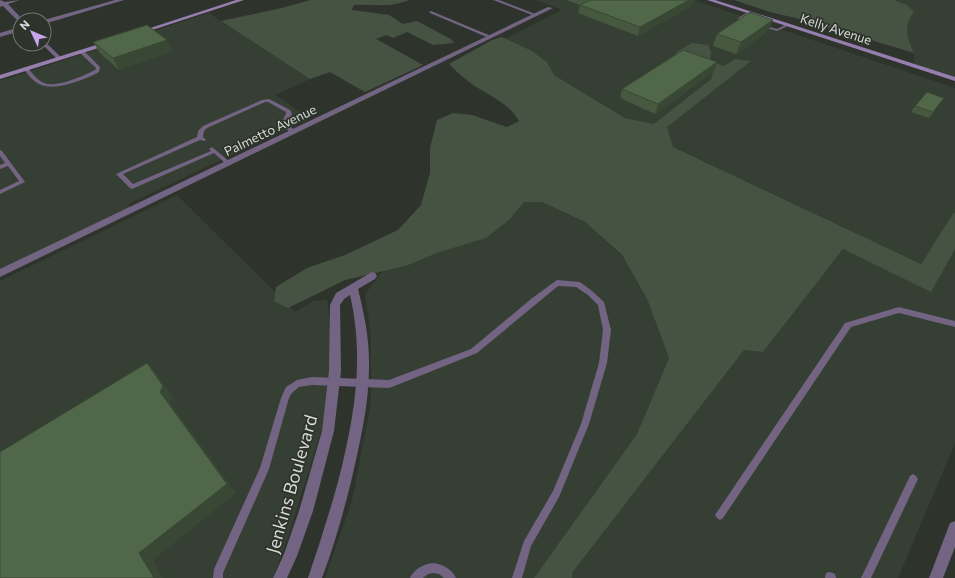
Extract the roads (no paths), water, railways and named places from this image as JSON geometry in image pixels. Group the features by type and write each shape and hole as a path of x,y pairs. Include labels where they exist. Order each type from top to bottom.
{"main road":[{"path":"133,35 232,1 242,0"},
{"name":"Kelly Avenue","path":"710,0 955,79"},
{"path":"0,77 119,39"}],"street":[{"path":"1,3 17,0"},
{"path":"52,20 121,0"},
{"path":"1,3 12,13"},
{"name":"Palmetto Avenue","path":"0,273 550,8"},
{"path":"0,35 12,31"},
{"path":"52,51 59,58"},
{"name":"Jenkins Boulevard","path":"280,578 290,556 306,511 328,431 334,382 336,346 335,305 340,296 372,276"},
{"path":"315,578 335,517 354,449 360,417 364,368 360,312 353,288"},
{"path":"936,578 955,528"}],"lane":[{"path":"495,0 536,15"},
{"path":"431,12 490,37"},
{"path":"749,13 740,18 777,30 788,25"},
{"path":"26,69 43,84 52,85 66,83 97,70 98,68 82,51"},
{"path":"228,163 213,150 132,187 119,174 201,139 201,131 205,127 264,101 270,100 288,111 289,114 284,123 294,132"},
{"path":"0,152 22,182 0,192"},
{"path":"0,167 9,164"},
{"path":"218,578 218,573 264,470 285,398 289,390 297,384 312,381 390,384 474,351 557,283 578,284 601,304 607,330 603,363 585,424 556,494 527,544 517,578"},
{"path":"720,515 848,325 899,310 955,324"},
{"path":"866,578 913,479"},
{"path":"415,578 422,571 432,568 444,570 451,578"}]}
